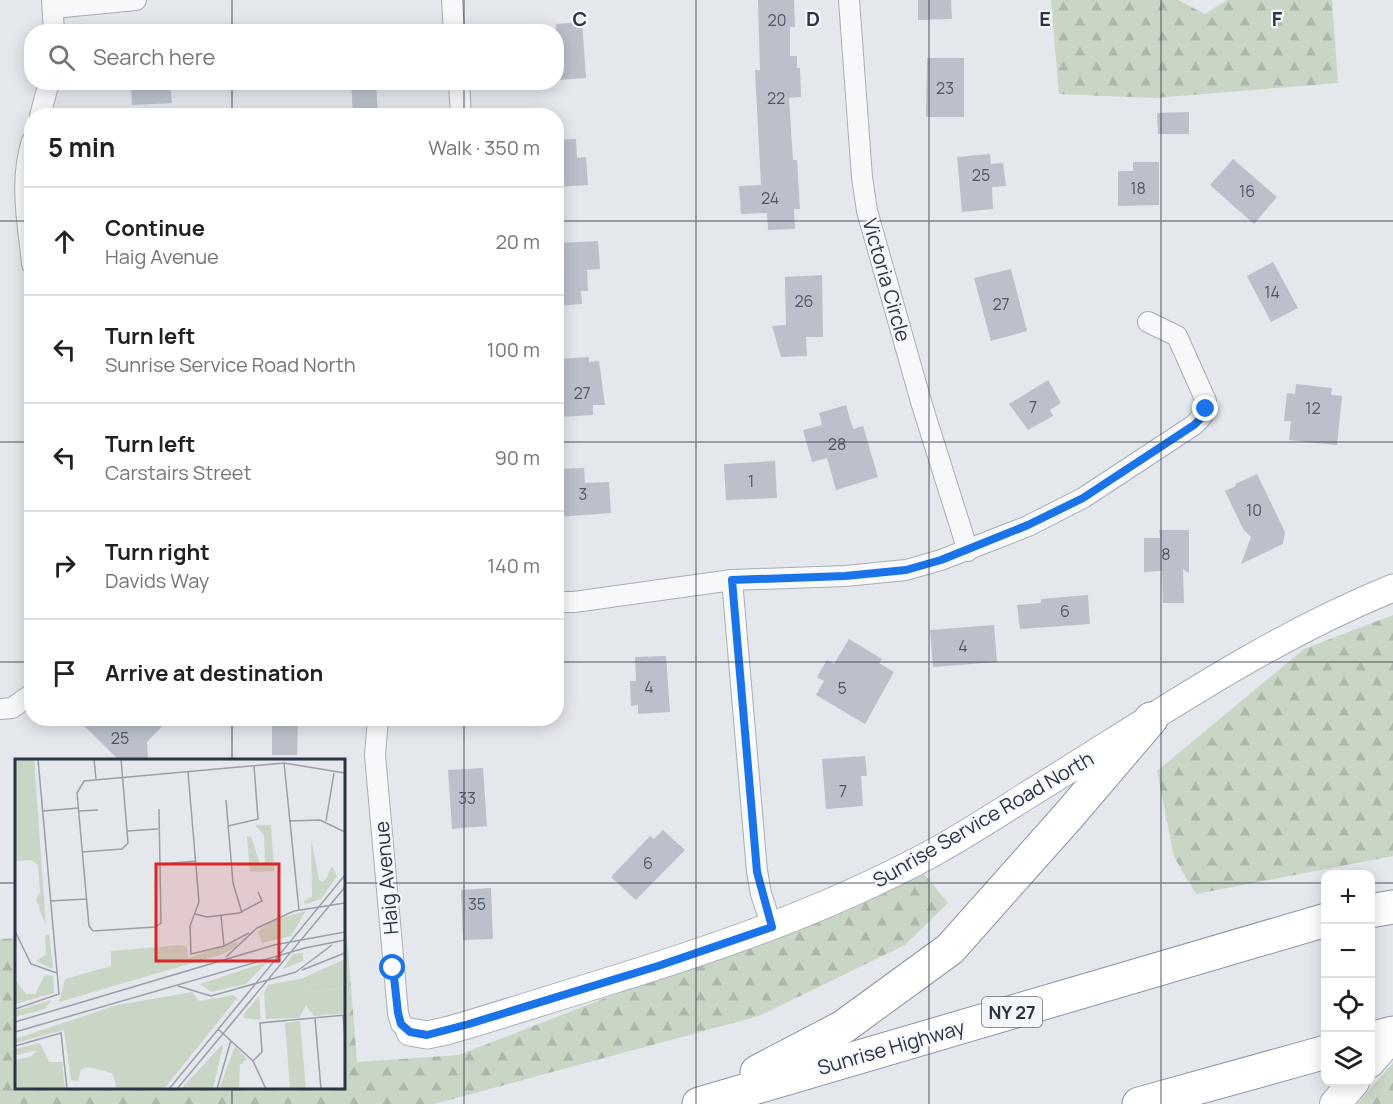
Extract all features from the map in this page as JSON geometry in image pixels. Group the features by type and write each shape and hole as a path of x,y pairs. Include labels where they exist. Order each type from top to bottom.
{"highway":[{"path":"694,1104 843,1027 950,949 1151,719"},
{"path":"1375,910 1393,907"},
{"name":"Sunrise Highway","path":"699,1104 1321,921"},
{"path":"1375,1038 1393,1034"},
{"path":"1139,1104 1321,1053"}],"main road":[{"path":"1375,1057 1393,1034"},
{"path":"1335,1104 1351,1086"}],"street":[{"path":"53,24 52,4 136,0"},
{"path":"452,0 454,24"},
{"name":"Victoria Circle","path":"849,0 862,177 867,212 922,405 968,551"},
{"path":"42,108 47,90"},
{"path":"459,90 461,108"},
{"path":"564,602 732,580 845,576 906,570 968,551 1028,525 1083,498 1194,425 1203,416 1206,401 1177,336 1148,322"},
{"path":"732,580 757,872 772,927"},
{"name":"Sunrise Service Road North","path":"410,1032 427,1035 469,1024 669,963 772,927 872,885 930,855 1235,666 1287,637 1393,588"},
{"path":"0,710 12,708 24,700"},
{"name":"Haig Avenue","path":"377,726 375,755 396,1001 401,1024 410,1032"}],"green space":[{"path":"1051,0 1178,0 1205,14 1227,0 1332,0 1338,83 1154,98 1059,94"},
{"path":"1393,615 1393,856 1196,894 1174,857 1157,771 1304,649"},
{"path":"924,874 948,903 905,945 759,1016 434,1104 0,1104 0,939 15,938 15,1089 345,1089 345,937 347,937 357,1062 459,1055"},
{"path":"1393,1063 1393,1104 1357,1104 1375,1086"}],"building":[{"path":"758,0 794,0 795,27 790,27 790,56 797,56 797,68 800,68 801,97 789,98 793,160 797,160 800,209 794,209 795,229 768,230 767,213 741,214 739,186 761,185 755,70 760,70"},
{"path":"918,0 951,0 952,19 918,20"},
{"path":"582,22 586,78 564,79 564,24 556,24"},
{"path":"927,58 964,58 964,117 926,117"},
{"path":"131,90 171,90 172,103 132,105"},
{"path":"351,90 376,90 378,108 353,108"},
{"path":"1189,112 1189,134 1158,134 1157,113"},
{"path":"576,139 577,158 586,157 588,185 564,186 564,140"},
{"path":"990,154 991,164 1003,163 1006,186 992,187 993,209 962,212 957,157"},
{"path":"1233,159 1277,197 1254,224 1210,185"},
{"path":"1133,162 1159,162 1159,205 1118,206 1118,171 1133,171"},
{"path":"598,241 600,269 587,270 588,291 581,291 582,304 564,305 564,243"},
{"path":"1273,262 1298,308 1271,322 1247,276"},
{"path":"1011,269 1027,331 991,341 974,278"},
{"path":"822,275 823,337 806,337 807,356 781,357 772,326 786,325 785,277"},
{"path":"589,357 589,362 599,361 605,405 593,405 593,415 564,417 564,359"},
{"path":"1048,380 1061,403 1050,410 1053,416 1028,430 1009,404"},
{"path":"1296,384 1332,388 1331,395 1342,396 1337,445 1289,440 1291,421 1284,421 1287,393 1295,394"},
{"path":"846,405 853,429 863,426 878,477 836,490 827,458 812,462 803,430 822,425 819,413"},
{"path":"775,461 777,498 726,500 724,464"},
{"path":"584,468 585,483 609,482 611,513 564,516 564,469"},
{"path":"1257,474 1285,532 1283,544 1241,564 1251,537 1243,529 1225,491"},
{"path":"1159,530 1189,530 1189,573 1183,569 1184,603 1163,603 1162,571 1144,572 1144,538 1160,538"},
{"path":"1088,595 1090,624 1020,629 1017,605 1041,603 1041,599"},
{"path":"994,625 997,662 933,667 930,630"},
{"path":"849,639 882,659 879,663 894,672 865,724 816,695 824,681 817,677 827,660 834,664"},
{"path":"666,656 670,712 638,714 638,705 631,706 630,681 636,681 635,657"},
{"path":"84,726 162,726 147,742 148,759 118,759"},
{"path":"272,726 298,726 297,755 272,755"},
{"path":"865,756 867,776 861,776 863,806 826,809 822,759"},
{"path":"483,768 487,826 452,829 448,770"},
{"path":"663,830 685,850 636,900 611,877 650,836 654,839"},
{"path":"491,888 493,939 463,940 461,890"}],"route":[{"path":"393,968 401,1024 410,1032 427,1035 658,966 772,927 761,894 757,872 732,580 845,576 906,570 968,551 1083,498 1194,425 1206,409"}]}
